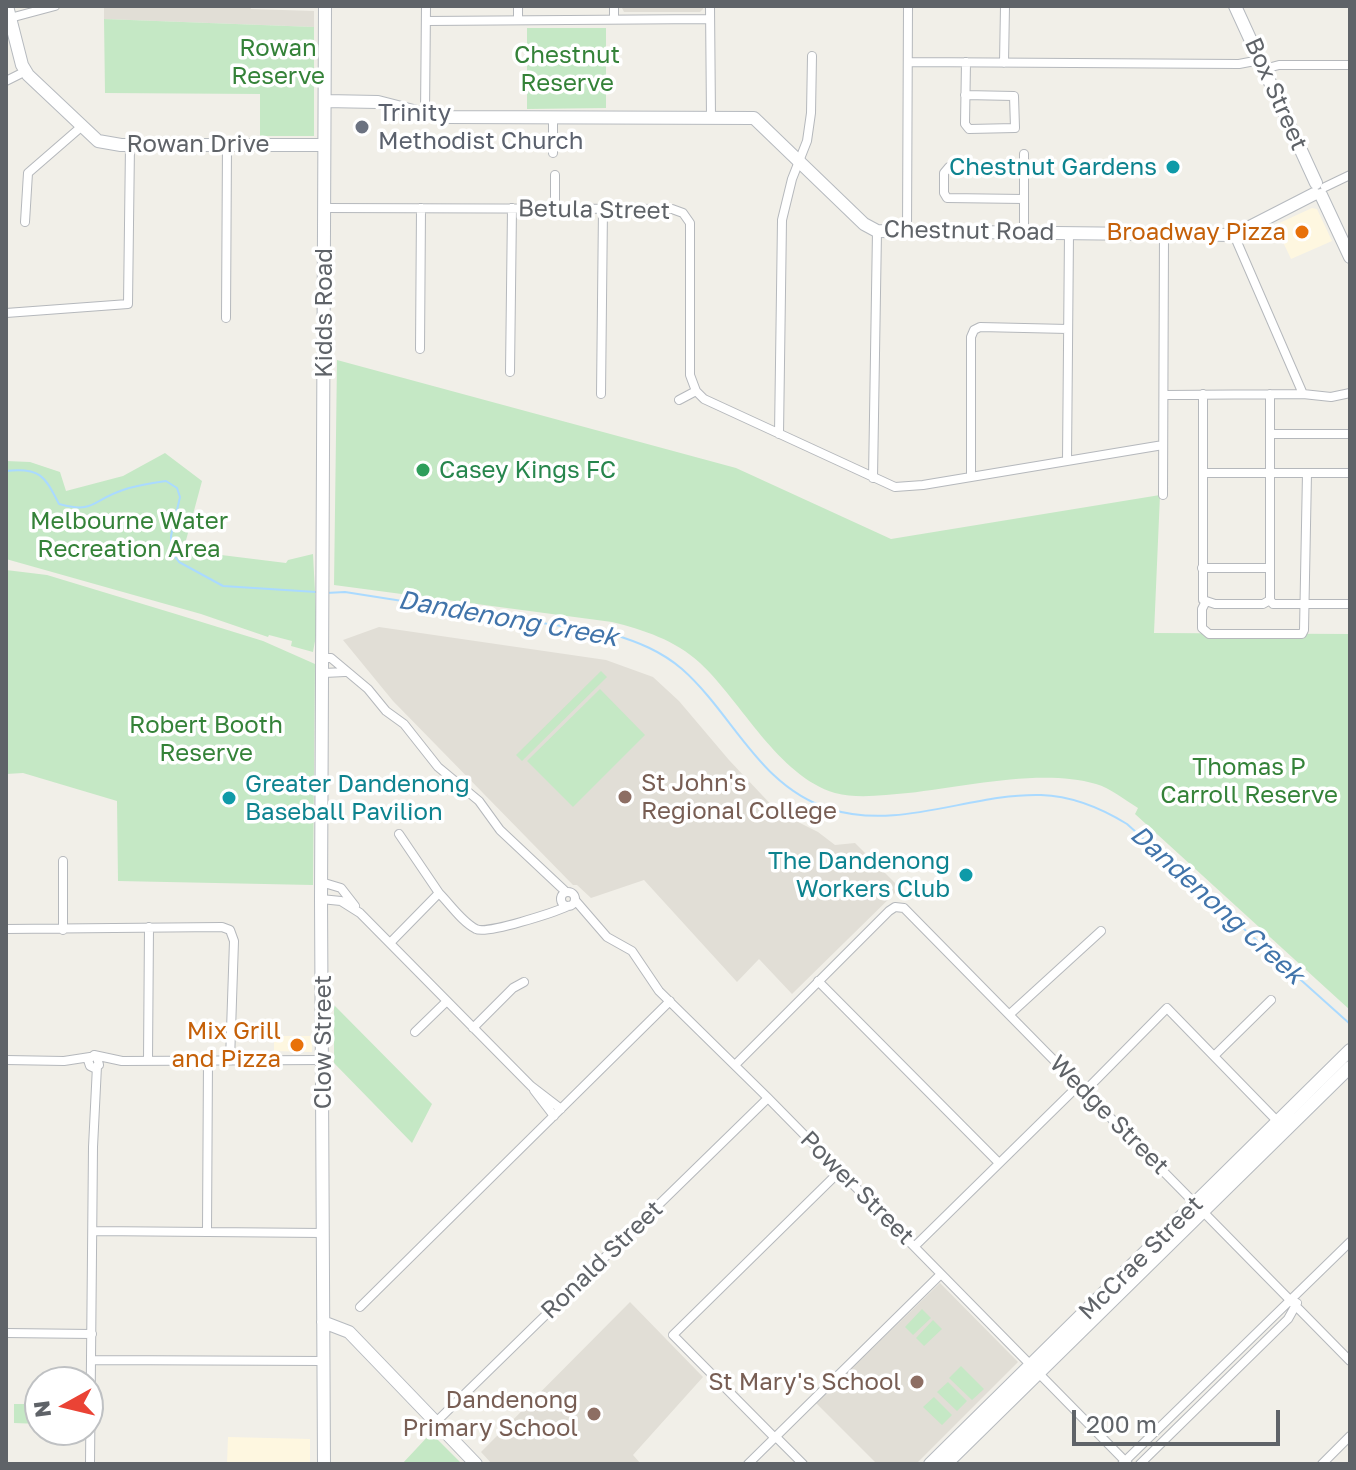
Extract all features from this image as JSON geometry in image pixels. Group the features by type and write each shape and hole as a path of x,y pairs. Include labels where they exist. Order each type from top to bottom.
{"main road":[{"name":"Kidds Road","path":"324,620 325,6"},
{"name":"Box Street","path":"1235,6 1350,257"},
{"name":"Rowan Drive","path":"8,12 26,71 98,141 130,145 324,145"},
{"name":"Chestnut Road","path":"325,101 378,102 425,114 754,118 864,224 877,231 1234,235 1319,190"},
{"name":"Clow Street","path":"324,620 321,882 324,1464"},
{"name":"McCrae Street","path":"930,1464 1035,1369 1201,1208 1350,1050"},
{"name":"McCrae Street","path":"1281,1125 1350,1067"},
{"path":"323,1328 343,1336 366,1352 476,1464"},
{"name":"McCrae Street","path":"946,1464 1035,1369"}],"street":[{"path":"8,12 55,6"},
{"path":"425,114 426,6"},
{"path":"518,6 518,20"},
{"path":"614,6 614,19"},
{"path":"710,6 711,118"},
{"path":"907,232 908,6"},
{"path":"1004,63 1005,6"},
{"path":"426,21 710,19"},
{"path":"779,434 782,220 807,141 812,56"},
{"path":"908,62 1350,65"},
{"path":"965,95 1014,96 1015,128 968,128 965,95 966,62"},
{"path":"6,81 26,71"},
{"path":"553,117 553,153"},
{"path":"25,222 28,173 81,127"},
{"path":"226,318 227,144"},
{"path":"6,313 128,304 130,145"},
{"path":"1024,154 1024,232"},
{"path":"1024,167 949,167 944,173 947,198 1024,199"},
{"path":"555,175 555,208"},
{"path":"1319,190 1350,175"},
{"name":"Betula Street","path":"324,208 603,208 672,209 683,213 690,223 690,375 696,391"},
{"path":"420,349 421,208"},
{"path":"510,372 512,208"},
{"path":"601,394 603,208"},
{"path":"873,478 877,231"},
{"path":"1067,461 1069,233"},
{"path":"1163,495 1164,234"},
{"path":"1234,235 1303,394"},
{"path":"971,477 971,337 974,330 980,327 1068,329"},
{"path":"679,400 696,391 704,399 900,488 1163,445"},
{"path":"1165,395 1303,394 1331,397 1350,393"},
{"path":"1203,394 1202,596 1205,603 1202,628 1205,632 1302,634 1307,473"},
{"path":"1270,394 1270,600 1273,604 1350,604"},
{"path":"1270,434 1350,434"},
{"path":"1203,473 1350,473"},
{"path":"1202,568 1269,568"},
{"path":"1205,603 1263,604 1270,600"},
{"name":"Power Street","path":"324,658 331,658 368,689 386,711 404,724 432,761 479,801 500,830 552,879 567,900 588,914 611,940 637,956 654,985 915,1246 1125,1463"},
{"path":"324,673 345,672"},
{"path":"399,834 439,893 472,927 481,931 494,930 547,912 567,900"},
{"path":"63,861 63,930"},
{"path":"321,882 341,888 360,913 557,1113"},
{"path":"390,943 439,893"},
{"path":"321,899 341,901 360,913"},
{"name":"Wedge Street","path":"818,981 889,911 898,907 907,911 1350,1361"},
{"path":"148,1060 149,927"},
{"path":"6,929 222,927 230,930 234,941 230,1060"},
{"path":"1010,1014 1101,931"},
{"path":"735,1065 818,981 999,1163"},
{"path":"473,1028 513,988 524,982"},
{"path":"1214,1056 1271,1000"},
{"path":"415,1032 447,1001"},
{"path":"360,1307 670,1001"},
{"path":"915,1246 999,1163 1167,1008 1281,1125"},
{"path":"6,1060 93,1063 323,1060"},
{"path":"207,1231 208,1060"},
{"path":"90,1464 93,1063"},
{"name":"Ronald Street","path":"436,1422 768,1098"},
{"path":"803,1464 673,1335 840,1171"},
{"path":"93,1231 323,1233"},
{"path":"1125,1463 1293,1302 1350,1242"},
{"path":"748,1464 941,1274"},
{"path":"1140,1464 1288,1319 1293,1302"},
{"path":"6,1333 92,1334"},
{"path":"91,1360 323,1361"},
{"path":"1322,1464 1350,1436"}],"shaded area":[{"path":"104,6 250,6 251,9 314,11 314,27 104,19"},
{"path":"621,6 703,6 703,9 700,12 624,12"},
{"path":"1312,208 1317,209 1332,241 1291,259 1275,225"},
{"name":"St John's Regional College","path":"379,627 606,660 653,677 679,701 778,812 818,832 835,845 855,843 900,888 792,994 759,959 737,982 644,880 591,898 573,885 393,701 343,640"},
{"path":"274,1036 312,1036 312,1052 274,1051"},
{"name":"St Mary's School","path":"940,1283 1018,1362 916,1464 877,1464 816,1403"},
{"name":"Dandenong Primary School","path":"630,1302 703,1377 633,1455 641,1464 492,1464 481,1452"},
{"path":"228,1437 310,1439 310,1464 227,1464"}],"green space":[{"name":"Rowan Reserve","path":"104,19 314,27 314,136 260,136 260,94 105,93"},
{"name":"Chestnut Reserve","path":"527,28 606,28 606,108 527,109"},
{"name":"Thomas P Carroll Reserve","path":"337,360 736,468 891,539 1160,495 1154,633 1350,634 1350,1010 1135,814 1138,808 1101,786 1074,780 1027,778 908,793 853,796 835,793 796,771 700,663 659,637 612,622 334,585"},
{"name":"Melbourne Water Recreation Area","path":"165,453 202,481 185,544 189,551 286,563 313,554 317,630 313,652 291,646 292,641 268,637 201,614 6,559 6,461 30,462 60,472 66,491 123,476"},
{"name":"Robert Booth Reserve","path":"6,570 47,575 179,615 263,641 315,664 313,885 118,881 117,801 23,773 6,774"},
{"path":"601,671 607,677 522,761 516,755"},
{"path":"600,689 645,735 573,807 527,761"},
{"path":"334,1005 432,1104 412,1143 334,1063"},
{"path":"922,1309 931,1318 913,1335 905,1327"},
{"path":"933,1320 942,1329 924,1346 916,1338"},
{"path":"961,1366 984,1389 972,1400 949,1378"},
{"path":"948,1382 967,1401 957,1411 937,1392"},
{"path":"934,1397 952,1415 942,1425 923,1407"},
{"path":"14,1404 24,1404 24,1423 14,1423"},
{"path":"431,1433 462,1464 402,1464"}],"waterway":[{"name":"Dandenong Creek","path":"6,471 27,471 40,476 59,504 71,507 87,507 128,488 166,481 177,488 180,497 171,536 172,553 179,562 223,586 316,592"},
{"name":"Dandenong Creek","path":"326,593 345,592 612,634 640,644 682,669 784,784 805,799 830,809 856,815 883,816 988,799 1041,795 1075,800 1097,808 1127,824 1350,1024"}],"place":[{"name":"Trinity Methodist Church","path":"362,127"},
{"name":"Chestnut Gardens","path":"1173,167"},
{"name":"Broadway Pizza","path":"1302,232"},
{"name":"Casey Kings FC","path":"423,470"},
{"name":"St John's Regional College","path":"625,797"},
{"name":"Greater Dandenong Baseball Pavilion","path":"229,798"},
{"name":"The Dandenong Workers Club","path":"966,875"},
{"name":"Mix Grill and Pizza","path":"297,1045"},
{"name":"St Mary's School","path":"917,1382"},
{"name":"Dandenong Primary School","path":"594,1414"}]}
